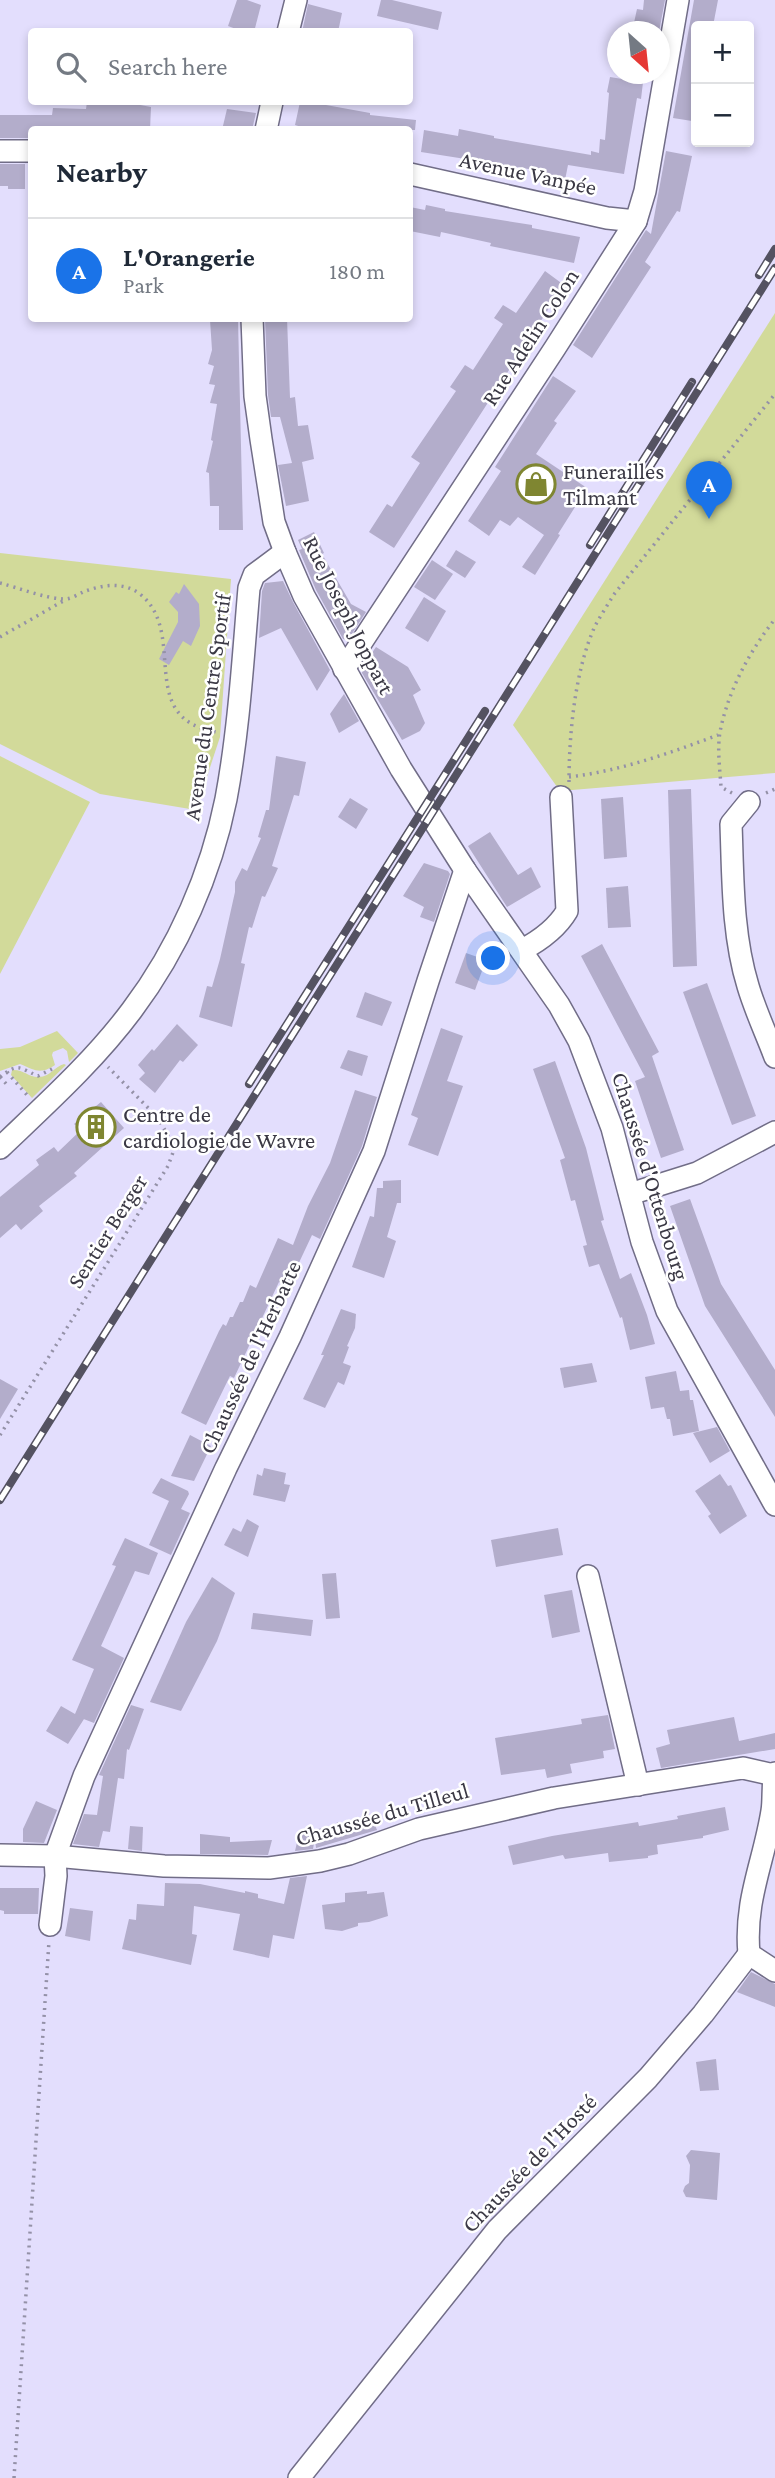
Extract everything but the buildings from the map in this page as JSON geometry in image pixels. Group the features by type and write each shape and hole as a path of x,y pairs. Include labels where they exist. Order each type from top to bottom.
{"street":[{"path":"289,28 296,0"},
{"name":"Rue Adelin Colon","path":"344,669 636,221 645,191 678,0"},
{"path":"267,126 271,105"},
{"path":"0,151 28,151"},
{"name":"Avenue Vanpée","path":"413,175 607,218 636,221"},
{"name":"Rue Joseph Joppart","path":"252,322 259,429 274,522 285,552 304,596 344,669 401,769 466,870"},
{"name":"Avenue du Centre Sportif","path":"0,1147 96,1055 132,1010 161,968 192,906 209,861 226,799 249,588 254,575 285,552"},
{"path":"522,950 539,941 567,911 561,797"},
{"path":"749,802 731,824 737,932 748,985 775,1057"},
{"name":"Chaussée d'Ottenbourg","path":"466,870 559,1005 579,1041 604,1105 648,1263 667,1311 775,1505"},
{"name":"Chaussée de l'Herbatte","path":"50,1925 56,1877 55,1856 85,1776 374,1151 466,870"},
{"path":"630,1194 697,1173 775,1132"},
{"path":"588,1576 638,1785"},
{"name":"Chaussée du Tilleul","path":"0,1855 55,1856 229,1869 293,1866 349,1854 419,1829 554,1798 743,1769 775,1774"},
{"path":"775,1774 773,1810 747,1918 749,1954 775,1971"},
{"name":"Chaussée de l'Hosté","path":"299,2478 496,2230 648,2078 703,2014 749,1954"}],"path":[{"path":"561,797 565,796 569,789 575,707 584,660 595,627 615,593 775,394"},
{"path":"0,583 65,600"},
{"path":"0,638 65,600 90,589 111,585 127,588 139,594 150,605 160,623 170,693 175,710 183,721 197,728 224,733 227,715 237,716"},
{"path":"749,802 721,787 719,735 735,685 747,661 775,619"},
{"path":"569,777 609,770 719,735"},
{"name":"Sentier Berger","path":"0,1435 167,1167 175,1147 157,1117 96,1055"},
{"path":"9,1087 0,1077 13,1067 20,1066 38,1076 63,1060 78,1073"},
{"path":"6,1072 40,1109"},
{"path":"14,2478 50,1925"}],"green space":[{"path":"775,313 775,773 560,791 513,725"},
{"path":"0,553 231,579 220,737 196,810 100,794 0,744"},
{"path":"0,756 90,802 0,974"},
{"path":"57,1031 78,1053 69,1062 67,1051 63,1048 53,1052 55,1065 45,1070 20,1064 0,1071 0,1049 20,1047"},
{"path":"66,1065 32,1098 11,1075 12,1070 16,1070 43,1077"}],"railway":[{"path":"759,275 775,249"},
{"path":"0,1500 775,268"},
{"path":"590,545 692,382"},
{"path":"249,1084 485,711"}],"place":[{"name":"Funerailles Tilmant","path":"536,484"},
{"name":"L'Orangerie","path":"709,519"},
{"name":"Centre de cardiologie de Wavre","path":"96,1127"}]}
